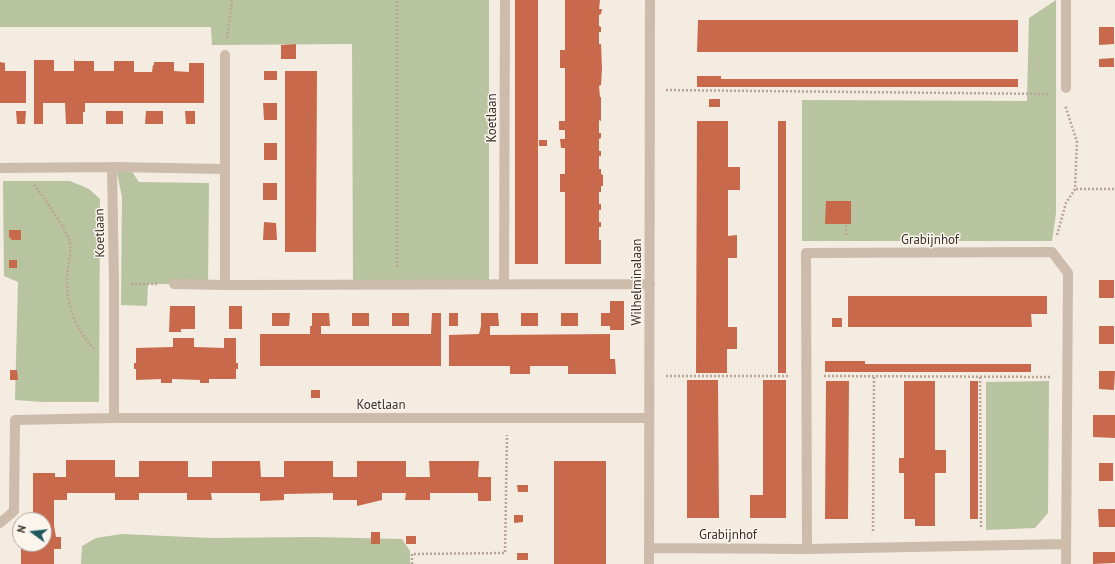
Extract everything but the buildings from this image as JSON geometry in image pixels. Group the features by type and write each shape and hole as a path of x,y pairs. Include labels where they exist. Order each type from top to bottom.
{"street":[{"name":"Koetlaan","path":"504,284 505,0"},
{"name":"Wilhelminalaan","path":"649,564 650,0"},
{"path":"1065,91 1066,0"},
{"path":"225,55 225,286"},
{"path":"0,168 112,167 225,169"},
{"name":"Koetlaan","path":"112,167 114,418"},
{"path":"1052,252 1068,273 1066,564"},
{"name":"Grabijnhof","path":"807,549 806,254 1052,252"},
{"path":"174,284 225,286 650,284"},
{"name":"Koetlaan","path":"0,523 14,511 15,420 114,418 650,418"},
{"name":"Grabijnhof","path":"650,548 807,549 1066,544"}],"path":[{"path":"225,55 232,0"},
{"path":"397,0 397,284"},
{"path":"650,90 1065,91 1064,103 1077,142 1075,189 1066,203 1052,252"},
{"path":"19,168 36,186 65,231 70,242 67,279 69,300 73,316 83,335 95,351 114,362"},
{"path":"1075,189 1115,189"},
{"path":"114,284 174,284"},
{"path":"650,376 1067,378"},
{"path":"873,548 874,376"},
{"path":"980,377 981,545"},
{"path":"412,564 412,554 505,553 508,418"}],"green space":[{"path":"0,0 489,0 489,280 353,281 352,44 212,45 211,27 0,27"},
{"path":"1056,0 1056,213 1052,241 802,241 802,100 1027,101 1029,18","holes":["826,201 851,201 851,223 826,224"]},
{"path":"129,167 139,182 209,183 208,284 148,284 147,306 121,305 122,197 117,173"},
{"path":"3,181 70,181 89,189 100,199 99,402 44,402 15,400 18,282 4,276"},
{"path":"1049,381 1048,513 1035,528 986,530 986,382"},
{"path":"122,534 210,538 314,537 402,539 410,551 410,564 81,564 82,546 96,538"}]}
